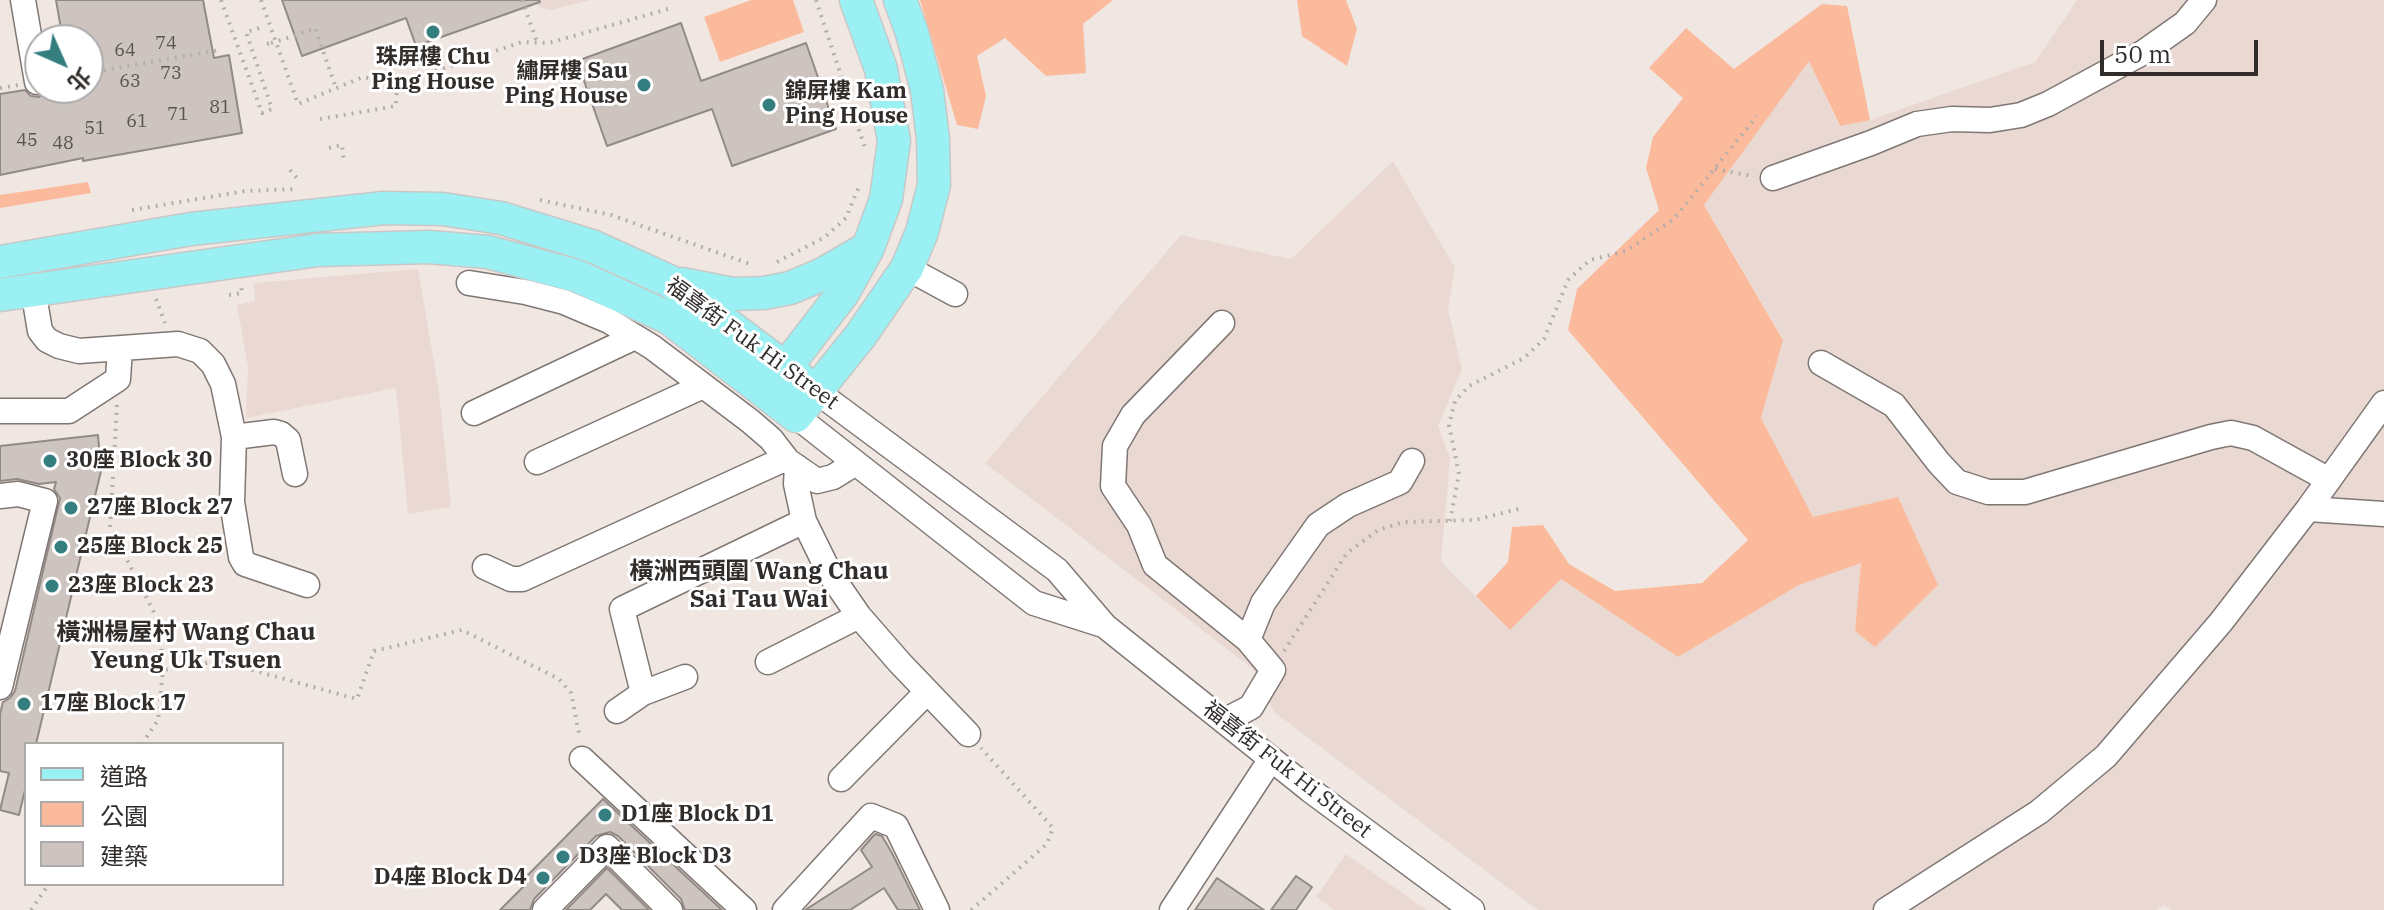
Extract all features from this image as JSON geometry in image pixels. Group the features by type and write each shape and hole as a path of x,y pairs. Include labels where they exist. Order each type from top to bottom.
{"main road":[{"path":"776,381 843,293 868,248 886,199 894,141 881,69 856,0"},
{"path":"796,416 861,335 907,268 922,232 934,185 927,90 900,0"},
{"name":"福喜街 Fuk Hi Street","path":"0,262 191,229 384,208 443,209 501,218 592,246 671,282 776,381 796,416"},
{"name":"福喜街 Fuk Hi Street","path":"0,295 318,250 429,247 488,252 577,276 669,318 776,381 816,391"},
{"path":"671,282 733,294 764,293 790,288 821,275 868,248"}],"street":[{"path":"23,0 27,24"},
{"path":"1773,178 1917,124 1952,119 1990,120 2021,115 2048,104 2144,52 2185,23 2204,0"},
{"path":"907,268 955,294"},
{"path":"469,283 498,286 564,302 609,321 703,386 771,439 793,464 804,521 830,574 859,616 968,734"},
{"path":"33,289 40,331 47,340 79,351 178,344 200,351 213,364 223,384 234,437 232,502 241,557 245,564 307,585"},
{"path":"1222,323 1133,415 1115,446 1113,486 1139,525 1155,565 1248,640 1273,670 1251,707 1224,721"},
{"path":"474,413 635,337"},
{"path":"0,411 69,411 118,379 120,348"},
{"path":"1821,363 1894,405 1957,482 1988,492 2025,492 2231,433 2253,438 2329,480"},
{"path":"537,462 703,386"},
{"name":"福喜街 Fuk Hi Street","path":"816,391 1057,570 1105,626 1271,759 1472,910"},
{"path":"1886,910 2039,812 2106,756 2221,622 2384,403"},
{"name":"福喜街 Fuk Hi Street","path":"796,416 1034,603 1105,626"},
{"path":"234,437 274,432 281,434 288,440 295,474"},
{"path":"485,567 511,579 522,579 780,461 793,464 822,481 854,464"},
{"path":"1248,640 1263,603 1318,525 1348,505 1400,482 1412,461"},
{"path":"0,496 18,494 45,501 0,687"},
{"path":"2308,509 2384,514"},
{"path":"643,693 622,609 804,521"},
{"path":"768,662 859,616"},
{"path":"617,711 643,693 685,677"},
{"path":"841,779 927,692"},
{"path":"582,759 744,910"},
{"path":"1172,910 1271,759"},
{"path":"785,910 871,816 896,826 937,910"},
{"path":"545,910 607,847 670,910"}],"path":[{"path":"221,0 262,113 272,109 246,32 260,28"},
{"path":"261,0 298,104 363,77 397,84 522,42 549,43 668,9 670,13"},
{"path":"522,0 537,42"},
{"path":"816,0 865,143 863,157"},
{"path":"267,44 315,28 336,88"},
{"path":"104,70 220,50"},
{"path":"320,119 396,106 397,84"},
{"path":"1450,521 1459,474 1449,425 1455,401 1469,386 1524,358 1544,339 1568,280 1590,260 1626,251 1674,219 1757,116"},
{"path":"329,148 342,145 344,163"},
{"path":"1715,169 1744,176 1773,178"},
{"path":"290,170 297,178"},
{"path":"771,266 825,237 846,218 862,171"},
{"path":"176,191 177,210"},
{"path":"779,252 783,267"},
{"path":"156,299 166,326"},
{"path":"118,379 110,527 159,622 163,670 158,720 143,742"},
{"path":"1273,670 1347,553 1378,530 1404,522 1475,520 1522,508"},
{"path":"163,670 219,661 357,699 374,651 462,630 559,679 571,693 582,759"},
{"path":"968,734 1053,828 1047,844 971,910"},
{"path":"31,910 48,886"}],"shaded area":[{"path":"533,0 590,0 551,10 541,8"},
{"path":"2077,0 2384,0 2384,910 2172,910 2164,905 2156,910 1538,910 1274,712 1253,669 985,463 1181,235 1291,259 1393,161 1455,268 1448,310 1462,369 1438,426 1450,458 1441,562 1510,630 1561,579 1678,657 1799,585 1861,562 1855,631 1898,497 1813,518 1761,418 1783,339 1704,204 1809,60 1839,126 1870,120 2035,62"},
{"path":"418,269 439,392 451,507 408,514 396,388 246,418 248,367 237,305 255,301 254,283"},
{"path":"1346,854 1427,910 1334,910 1316,897"}],"green space":[{"path":"751,0 793,0 804,32 720,62 704,17"},
{"path":"920,0 1113,0 1083,24 1086,73 1046,76 1005,38 977,56 986,96 978,129 957,125"},
{"path":"1297,0 1346,0 1357,29 1347,66 1302,36"},
{"path":"1822,4 1847,6 1870,120 1840,126 1809,61 1704,205 1783,340 1761,418 1813,517 1898,497 1938,585 1875,647 1855,631 1861,563 1799,585 1678,657 1561,579 1510,630 1476,596 1508,562 1512,527 1543,525 1569,564 1615,591 1702,583 1748,540 1568,330 1577,289 1659,210 1646,168 1653,137 1683,98 1649,68 1686,28 1734,69"},
{"path":"88,182 91,193 0,208 0,195"}],"building":[{"path":"56,0 203,0 214,58 229,55 242,133 83,161 83,158 0,175 0,94 24,90 24,104 104,104 104,24 60,24"},
{"path":"282,0 540,2 416,46 406,18 302,56"},
{"path":"681,23 701,81 806,43 836,129 732,166 712,109 607,146 577,61"},
{"path":"98,435 101,471 36,742 24,742 24,794 19,815 0,810 9,773 0,771 0,714 3,702 15,691 60,498 54,489 56,482 0,481 0,446"},
{"path":"603,799 722,910 685,910 681,899 618,836 610,832 596,836 534,899 530,910 500,910 527,883 523,880"},
{"path":"875,834 882,836 920,910 898,910 884,888 850,910 805,910 872,867 861,850"},
{"path":"607,868 649,910 622,910 606,894 590,910 566,910"},
{"path":"1296,876 1312,887 1296,910 1271,910"},
{"path":"1217,878 1264,910 1195,910"}],"place":[{"name":"珠屏樓 Chu Ping House","path":"433,32"},
{"name":"繡屏樓 Sau Ping House","path":"644,85"},
{"name":"錦屏樓 Kam Ping House","path":"769,105"},
{"name":"30座 Block 30","path":"50,461"},
{"name":"27座 Block 27","path":"71,508"},
{"name":"25座 Block 25","path":"61,547"},
{"name":"23座 Block 23","path":"52,586"},
{"name":"17座 Block 17","path":"24,704"},
{"name":"D1座 Block D1","path":"605,815"},
{"name":"D3座 Block D3","path":"563,857"},
{"name":"D4座 Block D4","path":"543,878"}],"district":[{"name":"橫洲西頭圍 Wang Chau Sai Tau Wai","path":"759,586"},
{"name":"橫洲楊屋村 Wang Chau Yeung Uk Tsuen","path":"186,647"}]}
